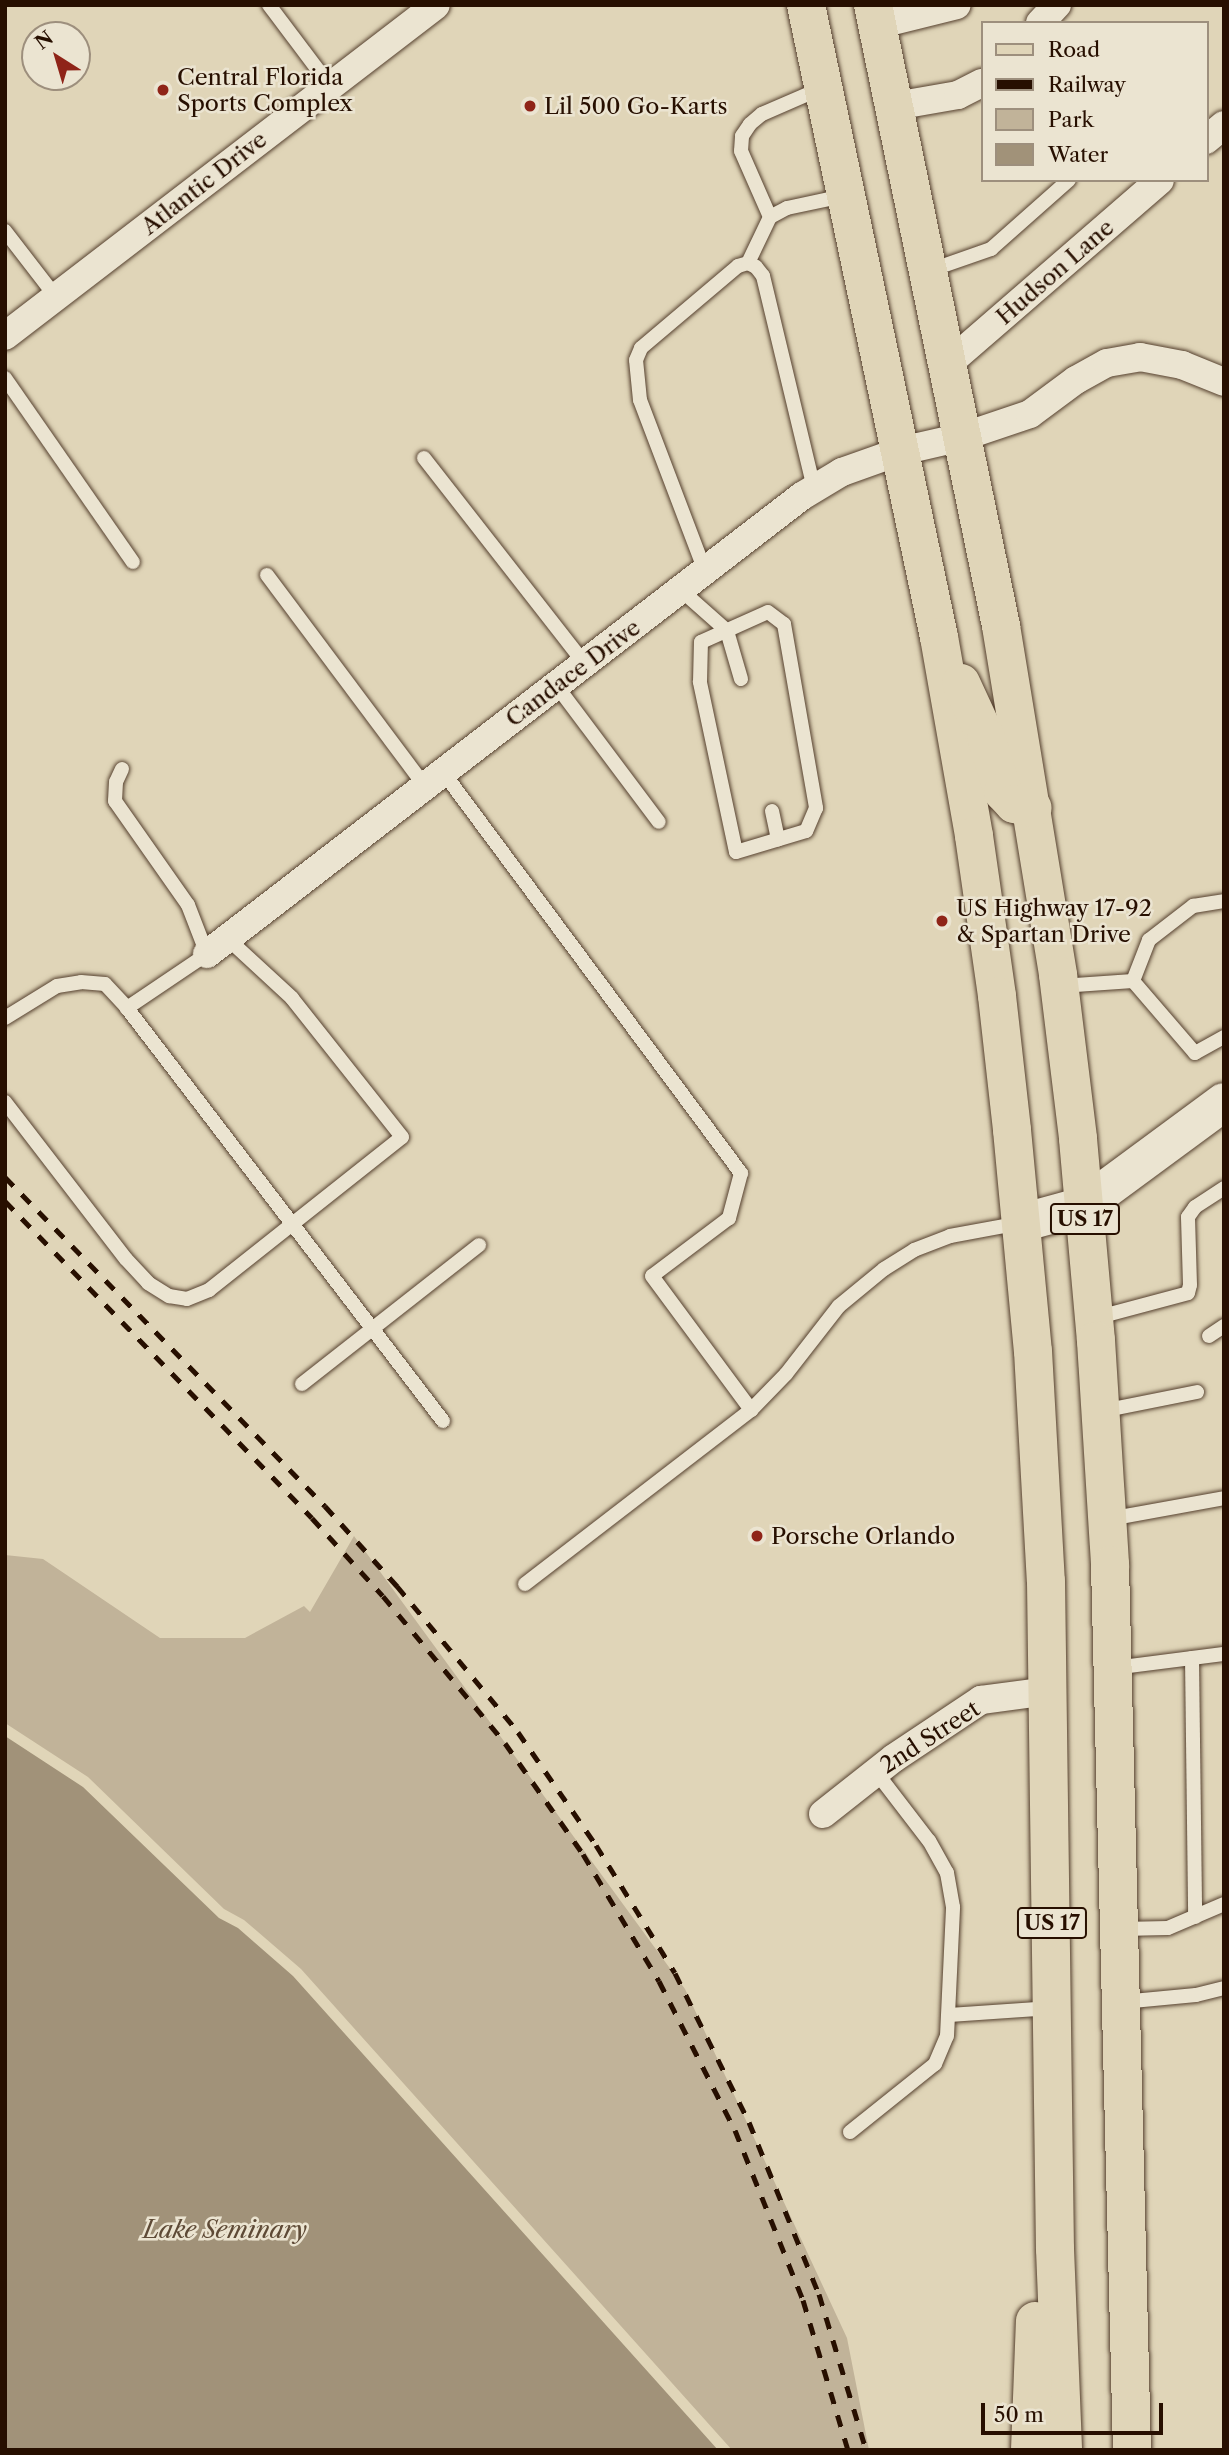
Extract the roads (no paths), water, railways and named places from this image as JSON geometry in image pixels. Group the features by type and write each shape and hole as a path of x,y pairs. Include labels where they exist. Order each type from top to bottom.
{"main road":[{"name":"US 17","path":"806,5 939,637 997,996 1021,1223 1038,1440 1049,1691 1055,2249 1063,2450"},
{"name":"US 17","path":"875,15 949,363 1033,808 1060,986 1093,1318 1107,1520 1132,2367 1132,2450"},
{"path":"939,637 986,737 1003,792 1014,804 1033,808"},
{"path":"1030,2450 1036,2309 1055,2249"},
{"path":"1132,2367 1151,2450"}],"street":[{"name":"Atlantic Drive","path":"5,336 436,5"},
{"path":"875,15 957,5"},
{"path":"1042,21 1057,5"},
{"path":"895,106 958,95 981,84"},
{"path":"1208,138 1224,125"},
{"name":"Hudson Lane","path":"949,363 1158,182"},
{"name":"Candace Drive","path":"217,946 814,488 842,472 901,451 962,437 1030,414 1076,380 1107,363 1140,357 1182,365 1224,382"},
{"path":"1021,1223 1083,1206 1220,1112"},
{"name":"2nd Street","path":"823,1814 876,1772 981,1700 1049,1691"}],"lane":[{"path":"268,5 330,86"},
{"path":"770,217 741,151 742,136 762,114 824,87"},
{"path":"929,270 991,249 1067,182"},
{"path":"705,571 640,400 636,360 641,348 738,266 748,263 770,217 787,208 846,195"},
{"path":"5,231 56,297"},
{"path":"748,263 763,276 814,488"},
{"path":"5,378 11,399 133,562"},
{"path":"424,458 584,663"},
{"path":"267,575 434,779 741,1173 729,1218 652,1276 751,1410"},
{"path":"682,591 727,631 741,679"},
{"path":"768,612 784,624 816,808 806,831 778,839 736,852 700,682 701,642 768,612"},
{"path":"556,685 659,822"},
{"path":"5,1102 126,1259 148,1283 169,1296 187,1299 209,1290 402,1137 292,998 217,946 115,801 116,782 122,769"},
{"path":"772,811 778,839"},
{"path":"1133,981 1149,940 1193,906 1224,901"},
{"path":"127,1008 217,946"},
{"path":"1060,986 1133,981"},
{"path":"1133,981 1195,1053 1224,1037"},
{"path":"5,1018 57,986 81,982 105,984 127,1008 291,1226 443,1421"},
{"path":"1093,1318 1188,1293 1191,1285 1188,1217 1195,1207 1224,1188"},
{"path":"526,1584 751,1410 786,1374 839,1306 884,1269 914,1250 950,1236 1021,1223"},
{"path":"302,1384 479,1245"},
{"path":"1209,1336 1224,1326"},
{"path":"1100,1411 1197,1392"},
{"path":"1107,1520 1224,1498"},
{"path":"1112,1668 1224,1654"},
{"path":"1192,1658 1195,1917"},
{"path":"850,2132 935,2064 947,2036 953,1907 947,1874 929,1841 876,1772"},
{"path":"1119,1929 1168,1928 1224,1904"},
{"path":"1122,2002 1196,1996 1224,1988"},
{"path":"948,2015 1053,2008"}],"water":[{"name":"Lake Seminary","path":"5,1736 83,1787 219,1918 238,1928 293,1976 718,2450 5,2450"}],"railway":[{"path":"5,1177 325,1506 397,1586 518,1732 596,1845 675,1973 749,2122 819,2294 866,2450"},
{"path":"5,1201 312,1518 383,1596 505,1743 583,1854 659,1981 735,2130 803,2300 848,2450"}],"place":[{"name":"Central Florida Sports Complex","path":"163,90"},
{"name":"Lil 500 Go-Karts","path":"530,106"},
{"name":"US Highway 17-92 & Spartan Drive","path":"942,921"},
{"name":"Porsche Orlando","path":"757,1536"}]}
